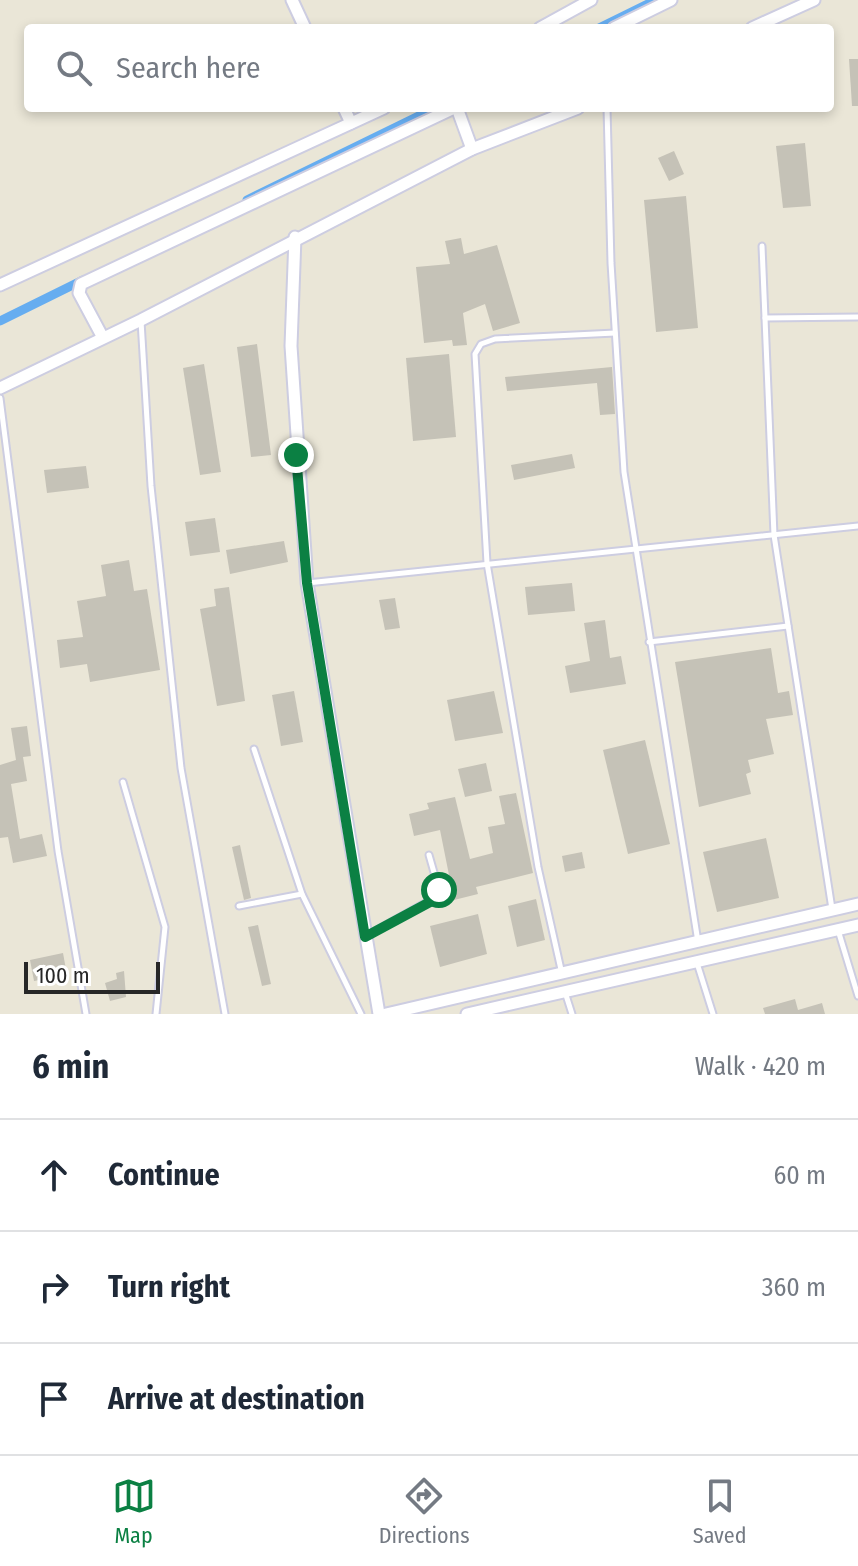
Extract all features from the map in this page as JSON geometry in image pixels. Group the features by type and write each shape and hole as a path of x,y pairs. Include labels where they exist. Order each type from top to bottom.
{"street":[{"path":"292,0 303,24"},
{"path":"547,24 591,0"},
{"path":"622,24 671,0"},
{"path":"761,24 814,0"},
{"path":"346,112 351,123"},
{"path":"0,285 375,112"},
{"path":"102,336 79,293 81,284 447,112"},
{"path":"458,112 472,149"},
{"path":"0,388 102,336 141,320 295,237 472,149 568,112"},
{"path":"295,237 291,346 307,583 379,1014"},
{"path":"386,1014 858,904"},
{"path":"833,910 838,930"},
{"path":"467,1014 858,925"},
{"path":"562,975 564,991"}],"lane":[{"path":"607,112 615,333 624,472 699,943"},
{"path":"762,246 774,535 833,910"},
{"path":"765,318 858,317"},
{"path":"141,320 151,486 181,768 225,1014"},
{"path":"562,975 538,867 512,694 487,563 475,354 481,344 495,339 615,333"},
{"path":"0,398 58,851 86,1014"},
{"path":"307,583 858,526"},
{"path":"649,642 788,626"},
{"path":"254,749 302,894 361,1014"},
{"path":"123,782 165,927 156,1014"},
{"path":"365,937 436,897 439,890 429,855"},
{"path":"239,906 302,894"},
{"path":"838,930 858,996"},
{"path":"697,963 713,1014"},
{"path":"564,991 572,1014"}],"building":[{"path":"849,59 858,59 858,106 852,106"},
{"path":"805,143 811,206 783,208 776,146"},
{"path":"674,151 684,174 669,181 658,158"},
{"path":"686,196 698,328 656,332 644,200"},
{"path":"461,238 464,254 497,245 520,323 493,331 485,304 463,313 467,345 453,346 452,340 424,343 416,267 450,264 445,241"},
{"path":"257,344 271,455 251,457 237,347"},
{"path":"449,354 456,437 413,441 406,358"},
{"path":"204,364 221,472 200,475 183,368"},
{"path":"612,367 615,414 600,415 597,383 507,391 505,377"},
{"path":"572,454 575,468 514,480 511,465"},
{"path":"86,466 89,488 47,493 44,470"},
{"path":"215,518 220,552 190,556 185,522"},
{"path":"284,541 288,562 230,574 226,550"},
{"path":"129,560 134,591 147,589 160,670 90,682 87,664 60,668 57,640 83,637 77,601 106,596 101,565"},
{"path":"572,583 575,611 528,615 525,587"},
{"path":"229,587 245,701 217,706 200,609 216,606 214,589"},
{"path":"395,598 400,628 385,630 379,600"},
{"path":"605,620 610,658 621,656 626,684 570,693 565,666 590,661 584,623"},
{"path":"771,648 778,693 789,691 793,715 766,719 774,754 748,760 751,772 746,774 751,794 699,807 675,662"},
{"path":"294,691 303,742 281,746 272,695"},
{"path":"494,691 503,733 455,741 447,700"},
{"path":"27,726 31,756 23,757 27,781 11,784 20,839 42,834 47,856 13,863 8,837 0,838 0,765 16,760 11,728"},
{"path":"645,740 670,844 628,854 603,750"},
{"path":"486,763 492,791 465,797 458,769"},
{"path":"516,793 533,873 476,887 478,894 454,900 440,830 414,836 409,814 429,809 427,803 455,797 470,859 493,853 488,827 505,824 499,796"},
{"path":"766,838 779,898 717,912 703,852"},
{"path":"240,845 251,898 244,900 232,847"},
{"path":"582,852 585,868 565,872 562,856"},
{"path":"536,899 545,940 517,947 508,906"},
{"path":"478,914 487,954 440,967 430,926"},
{"path":"258,925 271,984 262,986 248,927"},
{"path":"63,953 67,975 34,981 30,960"},
{"path":"124,971 126,997 110,1001 105,983 117,979 116,973"},
{"path":"795,999 798,1010 822,1003 825,1014 765,1014 763,1008"}],"waterway":[{"path":"607,24 656,0"},
{"path":"247,200 427,112"},
{"path":"0,321 83,280"}],"route":[{"path":"296,455 307,583 365,937 430,902 439,890"}]}
